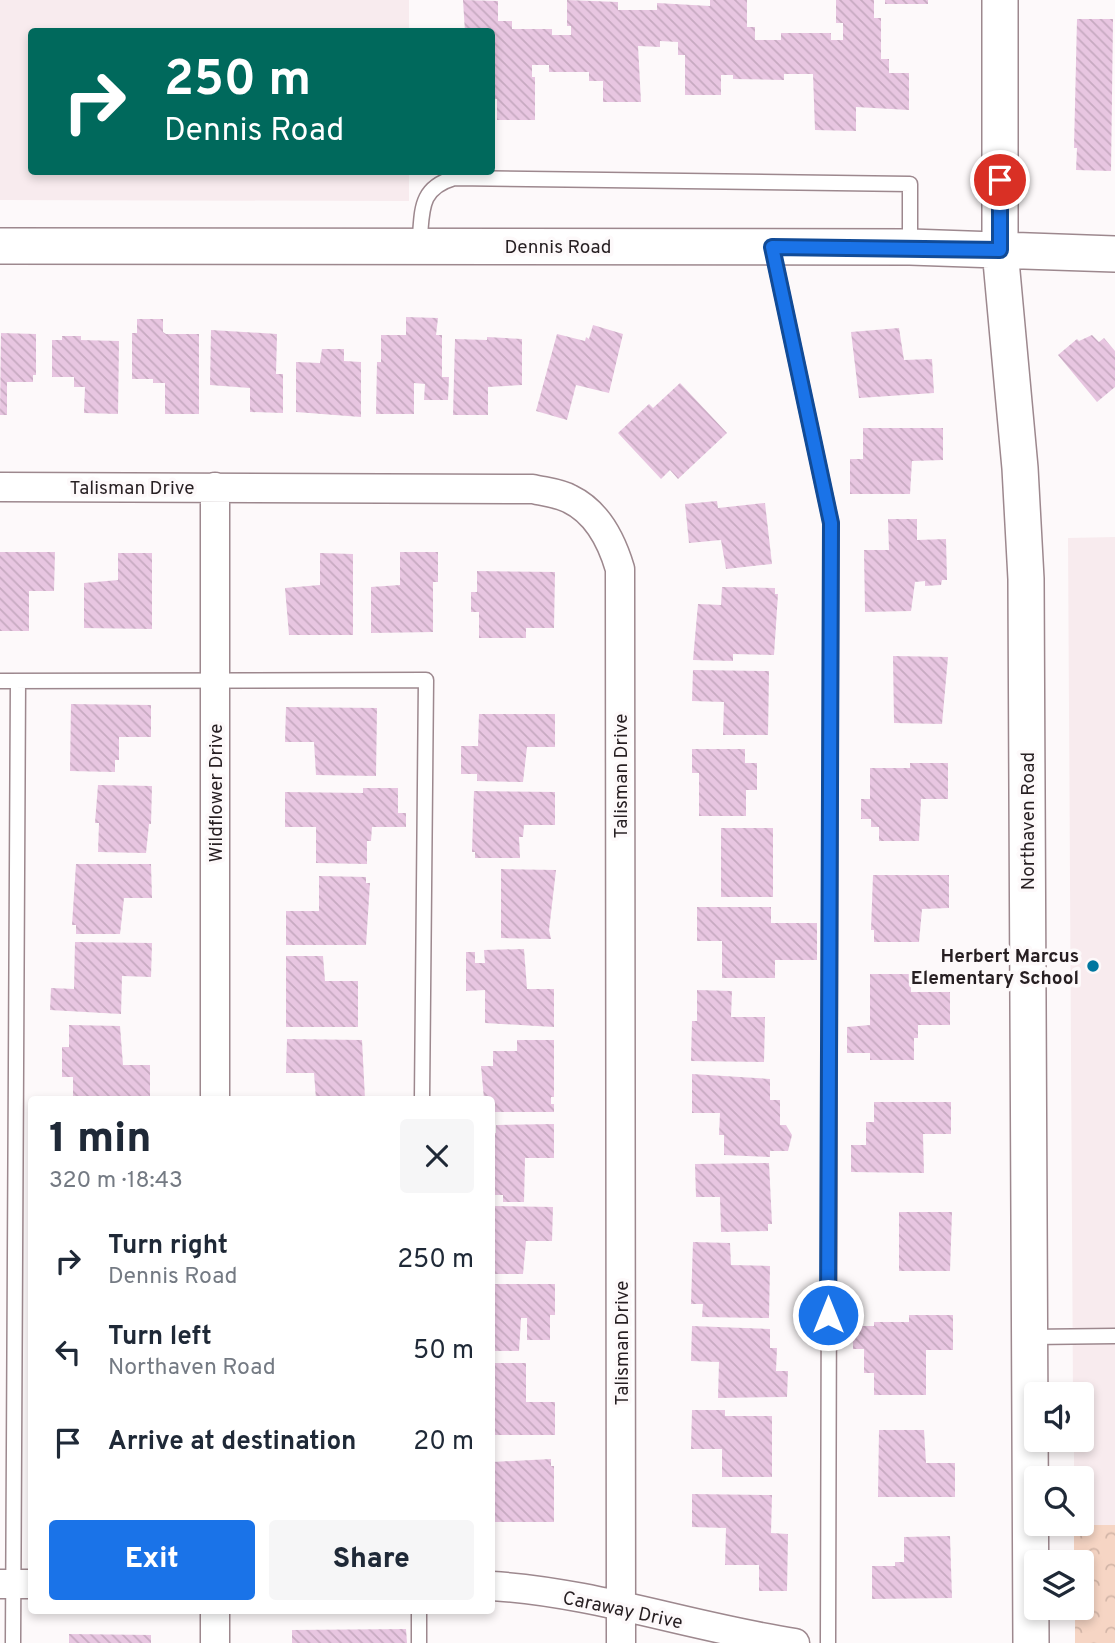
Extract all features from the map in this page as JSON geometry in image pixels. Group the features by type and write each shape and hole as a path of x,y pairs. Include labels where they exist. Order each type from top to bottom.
{"street":[{"name":"Northaven Road","path":"1000,0 1000,250 1026,579 1031,1643"},
{"name":"Dennis Road","path":"0,246 910,247 1038,249 1115,254"},
{"name":"Talisman Drive","path":"0,487 533,489 571,499 592,516 612,542 620,569 621,1643"},
{"name":"Wildflower Drive","path":"215,487 215,1096"},
{"name":"Caraway Drive","path":"495,1587 621,1608 734,1634 795,1643"},
{"path":"215,1614 215,1643"}],"lane":[{"path":"419,246 425,197 436,184 454,178 910,184 910,247"},
{"path":"772,247 831,523 828,1643"},
{"path":"0,681 426,680 422,1096"},
{"path":"13,1643 18,681"},
{"path":"1028,1337 1115,1336"},
{"path":"419,1614 419,1643"}],"shaded area":[{"path":"0,0 409,0 409,28 28,28 28,175 409,175 409,201 0,200"},
{"name":"Herbert Marcus Elementary School","path":"1115,537 1115,1525 1094,1525 1094,1466 1074,1466 1074,1452 1094,1452 1094,1382 1073,1382 1068,538"}],"green space":[{"path":"1094,1525 1115,1525 1115,1643 1075,1643 1075,1620 1094,1620 1094,1550 1074,1550 1074,1536 1094,1536"}],"building":[{"path":"463,0 498,1 498,21 512,21 512,29 552,29 552,35 571,35 571,26 567,26 567,0 618,2 618,10 657,10 657,3 710,6 710,0 747,0 747,27 755,27 755,40 781,40 781,33 831,33 831,40 843,40 843,23 836,23 836,0 874,0 874,18 881,18 881,59 889,59 889,73 909,73 909,110 856,107 856,131 815,130 813,74 784,74 784,80 733,79 733,75 721,75 721,95 685,95 685,55 678,55 678,42 660,41 660,47 638,46 641,102 603,102 603,81 589,81 589,72 549,72 549,65 532,65 532,77 535,77 535,120 497,120 495,28 465,28"},
{"path":"885,0 928,0 928,4 885,4"},
{"path":"1077,19 1113,19 1111,171 1076,170 1077,148 1074,148"},
{"path":"406,317 438,318 436,335 442,335 442,377 449,377 448,400 424,400 425,384 414,383 414,414 376,414 377,362 381,362 381,335 406,335"},
{"path":"137,319 163,319 163,332 166,334 199,334 199,414 165,414 165,383 153,383 153,379 132,379 132,333 137,333"},
{"path":"593,325 623,334 609,393 576,385 567,420 536,411 557,334 585,341 586,337 589,339"},
{"path":"899,328 904,360 932,359 934,393 859,398 851,332"},
{"path":"211,330 277,334 276,374 283,374 283,413 250,412 250,388 210,385"},
{"path":"1,333 36,334 36,375 33,375 33,382 7,382 7,415 0,415"},
{"path":"1092,335 1099,342 1104,338 1115,351 1115,387 1097,402 1058,355 1077,339 1079,341"},
{"path":"62,336 81,336 81,340 119,341 118,414 84,413 85,387 74,387 74,377 52,377 52,340 62,340"},
{"path":"487,337 522,339 522,385 488,387 488,415 453,415 455,339 487,340"},
{"path":"322,349 344,349 344,361 361,362 361,417 296,412 296,362 320,363"},
{"path":"680,383 727,433 678,479 670,470 661,479 618,433 649,404 653,408"},
{"path":"863,428 943,428 943,460 912,461 910,494 850,494 850,459 863,459"},
{"path":"717,501 718,508 765,503 772,564 726,569 721,540 689,543 685,504"},
{"path":"888,519 917,519 917,540 946,539 947,580 942,580 941,585 925,586 925,581 915,582 911,611 865,612 864,550 889,550"},
{"path":"0,552 55,552 54,591 29,591 29,631 0,631"},
{"path":"400,552 438,552 438,582 433,582 433,632 371,633 371,587 400,585"},
{"path":"118,553 152,553 152,629 84,628 84,583 118,580"},
{"path":"320,553 353,554 353,635 289,635 285,588 320,585"},
{"path":"477,571 555,572 554,628 526,628 526,638 479,638 479,612 471,612 471,592 477,592"},
{"path":"722,587 775,588 775,594 778,594 774,655 733,654 733,661 693,660 698,604 721,605"},
{"path":"893,656 948,657 942,724 894,723"},
{"path":"693,670 769,671 768,735 723,735 724,702 692,701"},
{"path":"71,704 151,705 151,737 119,737 119,760 115,760 115,772 70,771"},
{"path":"286,707 377,708 376,776 316,775 314,742 285,742"},
{"path":"479,714 555,714 555,747 527,747 523,782 477,781 477,774 461,774 461,746 478,746"},
{"path":"692,749 745,749 745,763 757,763 757,790 746,790 746,816 699,816 699,773 692,773"},
{"path":"910,763 948,763 948,799 921,799 919,841 879,841 879,827 871,827 871,819 861,819 861,799 870,799 870,768 910,768"},
{"path":"98,785 152,786 151,824 146,853 98,852 99,823 95,823"},
{"path":"363,788 398,788 398,813 406,813 406,827 372,827 371,841 367,841 367,864 316,863 316,827 285,827 285,792 363,793"},
{"path":"474,791 555,792 555,825 524,825 523,837 519,837 520,858 475,858 475,852 472,852"},
{"path":"721,828 773,828 773,897 721,897"},
{"path":"76,864 151,864 152,898 124,898 120,934 76,934 76,925 72,925"},
{"path":"501,869 556,870 549,930 551,939 501,938"},
{"path":"873,875 949,875 949,908 922,909 919,942 874,942 874,930 871,930"},
{"path":"319,876 366,877 366,883 370,883 366,945 286,945 286,911 319,911"},
{"path":"697,907 771,907 771,923 817,923 817,960 775,960 775,978 722,978 722,941 697,941"},
{"path":"75,942 152,943 151,977 122,976 121,1014 50,1010 51,988 74,989"},
{"path":"524,949 527,989 554,989 554,1027 485,1023 485,990 466,991 466,952 475,952 475,963 485,963 484,950"},
{"path":"286,956 323,956 325,981 358,981 358,1027 286,1027"},
{"path":"870,974 911,974 911,992 950,992 950,1025 918,1025 918,1038 914,1038 914,1060 870,1060 870,1053 847,1053 847,1027 870,1025"},
{"path":"697,990 732,991 731,1017 765,1017 764,1062 691,1061 692,1021 697,1021"},
{"path":"69,1025 120,1026 123,1065 150,1065 150,1096 73,1096 73,1077 62,1077 62,1047 69,1047"},
{"path":"287,1039 362,1040 365,1096 316,1096 314,1073 286,1073"},
{"path":"517,1040 554,1040 554,1097 551,1097 551,1104 554,1104 554,1112 495,1112 495,1096 484,1096 481,1066 493,1066 493,1051 517,1051"},
{"path":"692,1074 770,1079 770,1100 780,1100 780,1125 786,1125 792,1135 788,1151 770,1151 770,1157 724,1155 724,1135 719,1135 720,1113 692,1113"},
{"path":"874,1102 951,1102 951,1134 923,1134 924,1173 851,1172 851,1145 866,1145 866,1122 874,1122"},
{"path":"554,1124 554,1158 525,1158 524,1202 503,1202 503,1195 495,1195 496,1125"},
{"path":"769,1163 772,1224 768,1224 768,1231 721,1232 720,1197 696,1197 695,1164"},
{"path":"495,1206 553,1207 552,1241 526,1241 523,1274 495,1274"},
{"path":"899,1212 952,1212 950,1271 899,1271"},
{"path":"693,1242 730,1243 731,1265 770,1266 769,1318 702,1317 703,1304 691,1304"},
{"path":"495,1284 555,1284 555,1315 550,1315 550,1340 527,1340 527,1318 521,1318 519,1351 495,1351"},
{"path":"909,1315 953,1315 953,1350 926,1350 926,1395 874,1395 874,1373 864,1373 864,1349 853,1349 853,1326 874,1326 874,1322 909,1322"},
{"path":"692,1326 770,1329 770,1348 777,1348 776,1371 788,1371 787,1397 718,1398 719,1362 691,1361"},
{"path":"495,1363 526,1363 526,1402 555,1402 555,1435 495,1435"},
{"path":"692,1410 725,1410 725,1416 772,1416 772,1477 722,1477 722,1449 691,1449"},
{"path":"879,1430 924,1430 926,1463 955,1463 955,1497 878,1497"},
{"path":"551,1459 551,1466 554,1466 554,1522 495,1522 495,1462"},
{"path":"692,1494 772,1495 771,1533 788,1534 787,1591 759,1591 759,1565 725,1565 726,1528 692,1527"},
{"path":"950,1536 952,1598 872,1599 872,1566 895,1566 895,1562 904,1562 904,1537"},
{"path":"406,1629 407,1643 292,1643 292,1630"},
{"path":"69,1634 151,1635 151,1643 69,1643"}],"place":[{"name":"Herbert Marcus Elementary School","path":"1093,966"}],"route":[{"path":"828,1315 831,523 772,247 1000,250 1000,180"}]}
